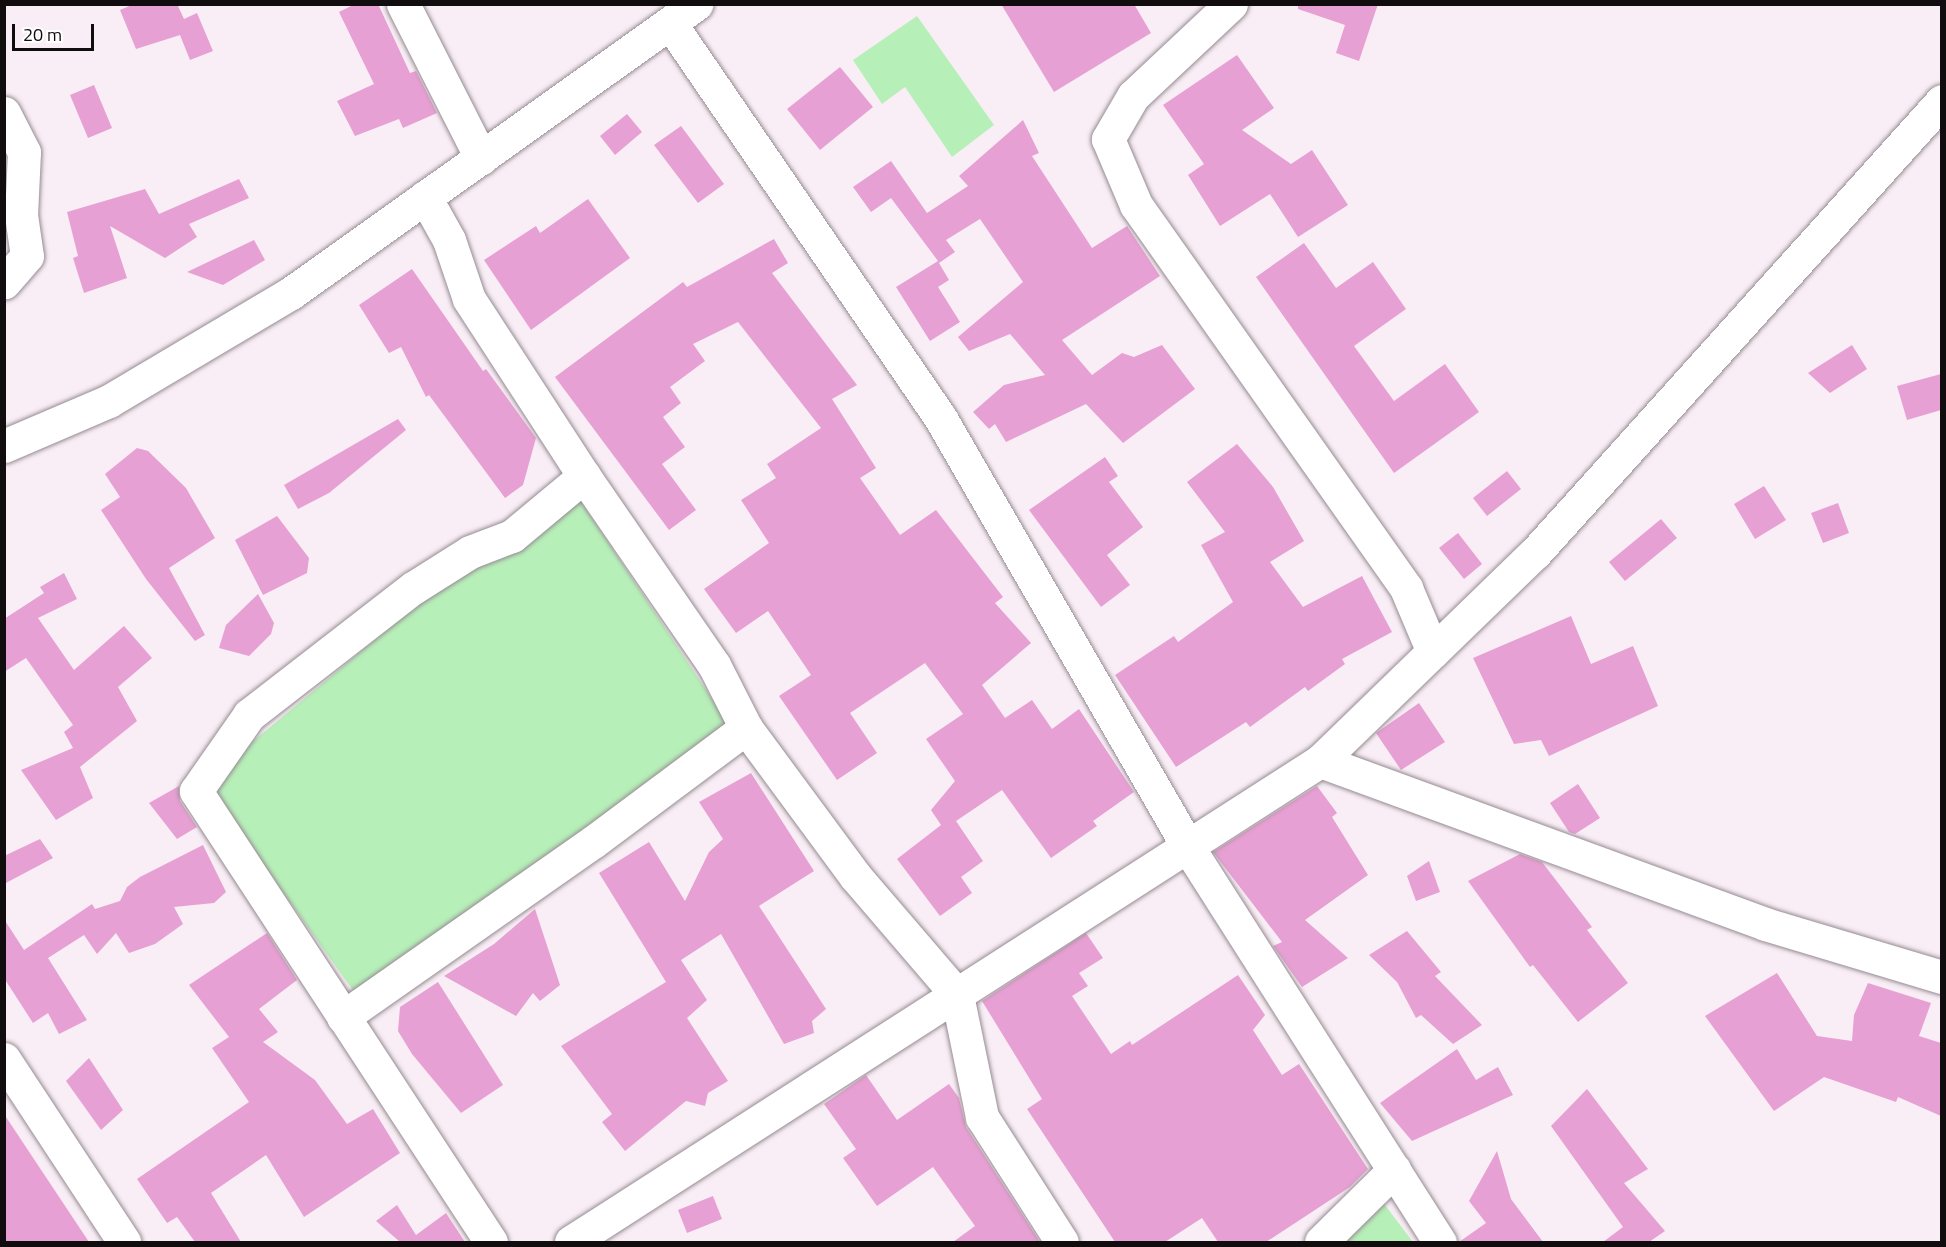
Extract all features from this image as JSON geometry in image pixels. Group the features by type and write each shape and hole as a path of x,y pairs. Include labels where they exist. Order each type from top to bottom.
{"street":[{"path":"403,4 481,158"},
{"path":"4,446 108,401 291,293 696,4"},
{"path":"1231,4 1133,96 1108,139 1136,205 1406,588 1433,652"},
{"path":"670,23 941,418 1188,847 1440,1242"},
{"path":"4,113 24,152 21,215 27,256 4,282"},
{"path":"571,1242 1320,761 1535,553 1935,121"},
{"path":"425,197 450,240 469,299 584,476 714,665 746,728 856,877 957,995 982,1117 1062,1242"},
{"path":"491,1242 196,791 249,715 413,588 470,552 512,536 584,476"},
{"path":"343,1017 593,842 746,728"},
{"path":"1320,761 1765,924 1941,977"},
{"path":"4,1059 124,1242"},
{"path":"1321,1242 1394,1170"}],"green space":[{"path":"917,16 994,125 952,157 905,87 882,104 853,60"},
{"path":"567,480 728,723 357,996 204,782"},
{"path":"1382,1201 1413,1242 1346,1242"}],"building":[{"path":"134,4 177,4 184,19 197,13 213,51 190,60 180,35 136,49 120,10"},
{"path":"355,4 378,4 410,73 416,71 437,113 403,128 399,119 355,136 337,101 374,84 339,12"},
{"path":"1001,4 1134,4 1151,33 1054,92"},
{"path":"1298,4 1378,4 1359,61 1336,53 1345,25 1298,9"},
{"path":"1237,55 1274,108 1242,130 1291,164 1312,150 1348,205 1298,237 1270,194 1220,226 1188,175 1204,164 1163,105"},
{"path":"840,67 873,107 820,150 787,109"},
{"path":"94,85 112,128 88,138 70,95"},
{"path":"627,114 642,132 615,155 600,136"},
{"path":"1023,120 1039,153 1032,156 1092,248 1127,226 1160,276 1062,340 1092,375 1122,353 1134,357 1162,345 1195,389 1123,443 1086,404 1006,442 995,424 989,429 973,412 1004,385 1045,375 1010,334 969,351 958,337 1023,282 980,219 946,240 955,252 939,263 949,280 938,287 960,322 930,341 896,287 938,261 891,198 871,212 853,187 891,161 927,213 968,186 959,176"},
{"path":"681,126 724,184 698,203 654,145"},
{"path":"239,179 249,198 189,224 197,237 165,258 110,226 127,278 84,293 73,258 78,256 67,212 145,189 159,214"},
{"path":"588,199 630,258 531,330 484,260 536,226 540,233"},
{"path":"774,239 788,263 772,273 857,385 832,399 876,468 860,478 900,535 936,510 1003,597 995,603 1031,643 982,685 1005,718 1032,700 1052,729 1079,709 1134,792 1093,821 1097,826 1051,858 1002,790 956,821 983,861 961,877 972,893 940,916 897,859 941,825 931,810 955,781 926,739 963,714 925,663 850,713 877,753 837,780 779,696 811,675 768,611 736,633 704,589 769,543 741,500 776,478 767,464 821,428 738,322 693,344 705,361 670,387 681,403 663,417 685,447 662,464 696,510 669,530 555,377 683,282 687,287"},
{"path":"254,240 265,260 223,285 187,272"},
{"path":"1304,243 1336,288 1373,262 1406,309 1354,346 1394,401 1445,364 1479,412 1394,473 1256,277"},
{"path":"412,269 483,371 486,369 536,438 523,485 505,498 429,395 426,397 401,347 389,353 359,305"},
{"path":"1852,345 1867,369 1830,393 1808,373"},
{"path":"1941,374 1941,410 1907,420 1897,386"},
{"path":"398,419 406,430 329,493 298,509 284,485"},
{"path":"1237,444 1273,487 1304,541 1270,562 1303,607 1362,576 1392,632 1342,659 1345,664 1308,691 1305,687 1250,727 1246,722 1176,767 1115,675 1174,636 1178,642 1233,602 1201,545 1225,532 1187,482"},
{"path":"137,448 148,451 186,488 215,538 169,568 205,635 195,641 146,579 101,510 120,497 105,474"},
{"path":"1105,457 1118,476 1109,482 1143,527 1107,555 1130,585 1101,607 1029,510"},
{"path":"1507,471 1521,489 1487,516 1473,498"},
{"path":"1764,486 1786,520 1755,539 1734,504"},
{"path":"1838,503 1849,533 1823,543 1811,513"},
{"path":"277,516 309,558 307,573 263,595 235,540"},
{"path":"1661,519 1677,538 1625,581 1609,562"},
{"path":"1458,533 1482,564 1464,579 1439,548"},
{"path":"64,573 77,599 38,618 74,670 124,626 152,658 118,687 137,721 80,767 93,798 56,820 21,770 73,748 64,732 73,725 26,658 4,672 4,619 44,593 40,587"},
{"path":"258,594 274,623 271,634 249,656 219,648 226,625"},
{"path":"1571,616 1591,664 1633,646 1658,706 1549,756 1541,740 1514,744 1473,658"},
{"path":"1419,703 1445,742 1401,770 1376,733"},
{"path":"751,773 814,871 759,906 826,1009 812,1021 814,1033 784,1044 721,934 681,960 707,1000 687,1018 728,1081 708,1093 705,1106 686,1101 625,1151 602,1122 612,1114 561,1046 666,982 599,873 649,842 685,901 709,852 723,839 699,802"},
{"path":"1578,784 1600,818 1575,834 1569,832 1550,803"},
{"path":"179,786 180,801 197,827 177,839 149,803"},
{"path":"1317,786 1337,813 1332,817 1368,875 1305,920 1348,958 1302,987 1273,946 1282,942 1213,852"},
{"path":"40,839 53,858 4,884 4,856"},
{"path":"203,845 226,892 214,903 174,907 183,924 155,944 129,953 116,933 97,954 84,935 48,958 87,1020 59,1034 48,1013 33,1023 4,978 4,919 24,950 92,904 95,909 120,901 127,887 140,877"},
{"path":"1520,854 1542,862 1592,927 1587,930 1628,983 1578,1022 1533,965 1530,967 1468,881"},
{"path":"1429,861 1440,892 1416,901 1407,876"},
{"path":"535,909 560,985 540,1001 533,993 516,1016 444,976 494,944"},
{"path":"1407,931 1441,972 1435,976 1482,1025 1453,1044 1421,1015 1416,1018 1397,982 1369,955"},
{"path":"267,933 297,980 259,1009 278,1032 263,1042 315,1080 347,1124 373,1109 400,1153 304,1217 266,1155 211,1193 241,1242 195,1242 177,1217 167,1223 137,1179 249,1102 212,1048 229,1037 189,985"},
{"path":"1086,933 1103,958 1079,973 1088,986 1072,996 1111,1054 1130,1041 1132,1045 1238,975 1265,1015 1253,1030 1282,1075 1299,1064 1368,1169 1350,1187 1266,1242 1218,1242 1202,1218 1165,1242 1115,1242 1027,1109 1042,1099 982,1001"},
{"path":"1777,973 1817,1036 1852,1041 1854,1015 1868,983 1931,1003 1919,1036 1941,1043 1941,1116 1898,1097 1896,1102 1824,1077 1774,1111 1705,1016"},
{"path":"438,982 503,1085 461,1113 412,1054 398,1031 400,1007"},
{"path":"1457,1049 1476,1080 1498,1067 1513,1095 1412,1141 1380,1103"},
{"path":"89,1058 123,1110 101,1130 66,1081"},
{"path":"866,1075 897,1120 949,1084 959,1098 966,1127 1040,1242 953,1242 975,1226 933,1167 877,1206 843,1158 856,1149 824,1104"},
{"path":"1587,1089 1648,1169 1624,1183 1665,1231 1649,1242 1603,1242 1623,1227 1551,1126"},
{"path":"4,1114 89,1242 4,1242"},
{"path":"1497,1151 1511,1199 1543,1242 1459,1242 1486,1223 1469,1201"},
{"path":"713,1196 722,1219 687,1233 678,1210"},
{"path":"397,1205 416,1235 446,1213 465,1242 400,1242 376,1221"}]}
